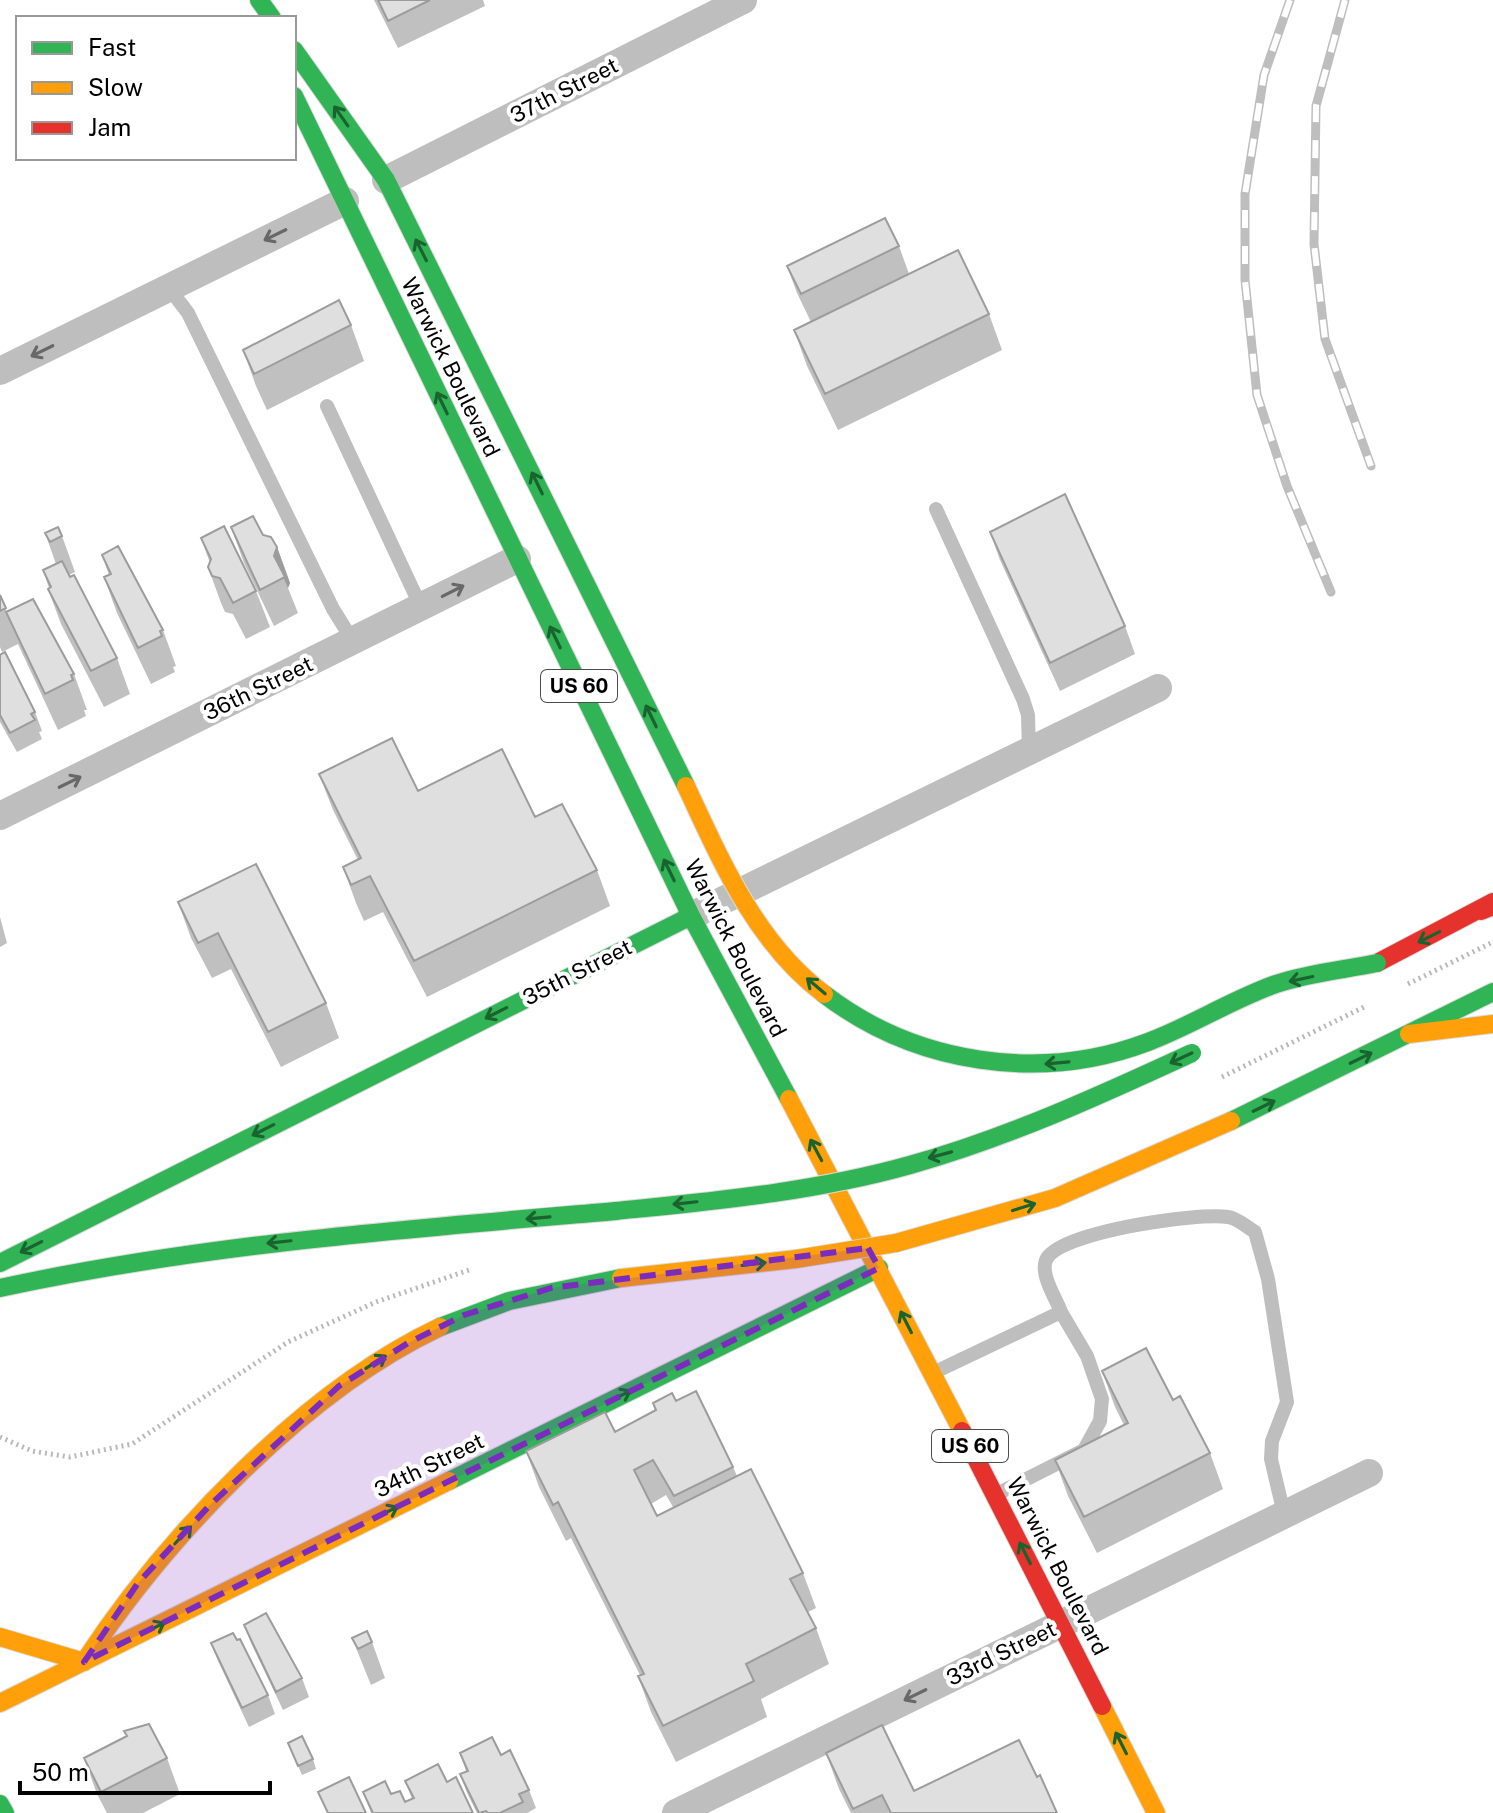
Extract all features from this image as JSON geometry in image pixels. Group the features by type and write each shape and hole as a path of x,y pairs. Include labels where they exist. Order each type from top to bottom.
{"main road":[{"path":"296,53 386,180 745,904 795,968 853,1014 899,1039 953,1056 1047,1064 1090,1059 1143,1044 1274,985 1377,963"},
{"name":"Warwick Boulevard","path":"296,100 691,916 879,1268 1156,1813"},
{"path":"1320,991 1489,906"},
{"name":"35th Street","path":"0,1263 691,916"},
{"path":"0,1637 84,1662 138,1583 210,1505 339,1386 408,1343 464,1315 551,1288 796,1259 896,1243 1055,1198 1234,1120 1493,992"},
{"path":"1409,1034 1493,1024"},
{"path":"0,1288 123,1263 274,1242 777,1193 948,1154 1076,1104 1206,1047"},
{"name":"34th Street","path":"0,1703 879,1268"},
{"path":"0,1804 5,1813"}],"street":[{"name":"37th Street","path":"386,180 743,0"},
{"path":"0,371 345,201"},
{"name":"36th Street","path":"0,816 517,559"},
{"name":"35th Street","path":"691,916 1158,688"},
{"name":"33rd Street","path":"676,1813 1369,1473"}],"lane":[{"path":"169,288 188,313 333,609 353,641"},
{"path":"327,406 421,607"},
{"path":"936,509 1023,699 1028,715 1029,751"},
{"path":"995,1495 1084,1450 1100,1421 1102,1399 1087,1356 1061,1312 1045,1273 1045,1264 1054,1249 1138,1223 1229,1217 1255,1232 1268,1279 1287,1402 1272,1441 1271,1459 1284,1514"},
{"path":"933,1373 1061,1312"}],"path":[{"path":"0,1437 32,1451 70,1457 132,1444 152,1434 253,1363 328,1321 432,1281 482,1267"}],"highlighted area":[{"path":"868,1248 879,1268 84,1662 138,1583 210,1505 339,1386 408,1343 464,1315 551,1288"}],"building":[{"path":"378,0 430,0 388,21"},
{"path":"885,218 899,246 801,294 787,266"},
{"path":"958,250 989,314 825,394 794,330"},
{"path":"339,300 351,325 254,374 243,350"},
{"path":"1065,494 1125,626 1050,663 990,532"},
{"path":"253,516 263,535 271,537 277,547 274,556 285,577 260,590 231,527"},
{"path":"224,526 256,591 233,603 220,578 212,576 208,567 211,559 201,538"},
{"path":"58,527 62,536 50,542 45,533"},
{"path":"118,546 163,630 160,631 162,636 138,648 104,577 111,574 102,555"},
{"path":"62,561 70,577 74,575 117,658 91,671 48,589 51,587 43,570"},
{"path":"0,595 6,608 0,611"},
{"path":"33,599 74,674 71,675 73,680 45,694 6,612"},
{"path":"5,652 35,712 31,714 35,720 10,733 0,715 0,655"},
{"path":"392,738 418,791 502,749 535,817 562,804 597,870 414,961 370,876 351,885 343,867 361,858 319,774"},
{"path":"256,864 326,1003 268,1032 218,933 198,943 178,902"},
{"path":"1146,1348 1173,1400 1180,1396 1210,1453 1084,1517 1055,1460 1128,1423 1102,1371"},
{"path":"696,1391 733,1467 674,1496 653,1460 634,1470 657,1516 751,1469 803,1573 790,1579 816,1628 746,1664 754,1681 663,1726 638,1676 644,1674 558,1502 553,1505 526,1451 605,1412 615,1432 656,1410 653,1403 672,1393 676,1401"},
{"path":"266,1613 302,1678 276,1692 244,1625"},
{"path":"367,1631 372,1642 358,1649 352,1638"},
{"path":"233,1633 237,1640 240,1639 268,1695 242,1708 211,1643"},
{"path":"149,1724 167,1758 101,1792 84,1758 127,1736 124,1731"},
{"path":"882,1725 914,1791 1019,1740 1037,1777 1040,1775 1057,1813 891,1813 882,1795 853,1809 826,1753"},
{"path":"302,1736 313,1759 298,1766 288,1743"},
{"path":"492,1737 501,1755 510,1750 529,1790 519,1794 523,1802 500,1813 479,1813 460,1774 468,1771 460,1753"},
{"path":"438,1764 447,1782 456,1777 473,1813 373,1813 363,1792 385,1781 391,1794 400,1791 405,1802 414,1798 405,1781"},
{"path":"349,1777 366,1813 328,1813 318,1792"}],"railway":[{"path":"1290,0 1264,75 1245,194 1245,280 1257,395 1287,486 1331,592"},
{"path":"1345,0 1316,106 1314,244 1325,339 1371,466"}],"traffic: fast":[{"path":"259,0 271,16"},
{"path":"296,53 386,180 686,786"},
{"path":"296,100 691,916 789,1099"},
{"path":"0,1263 691,916"},
{"path":"824,994 860,1018 898,1037 938,1051 980,1060 1065,1062 1107,1055 1148,1042 1276,984 1377,963"},
{"path":"1231,1121 1493,992"},
{"path":"616,1211 801,1189 910,1165 1018,1129 1192,1053"},
{"path":"0,1288 230,1249 616,1211"},
{"path":"449,1481 879,1268"},
{"path":"440,1327 509,1301 621,1278"},
{"path":"0,1804 5,1813"}],"traffic: slow":[{"path":"686,786 727,871 760,926 779,951 824,994"},
{"path":"1409,1034 1493,1024"},
{"path":"789,1099 962,1431"},
{"path":"896,1243 1055,1198 1231,1121"},
{"path":"621,1278 796,1259 896,1243"},
{"path":"84,1662 155,1566 242,1472 289,1428 339,1389 389,1355 440,1327"},
{"path":"0,1703 449,1481"},
{"path":"0,1637 84,1662"},
{"path":"1102,1706 1156,1813"}],"traffic: jam":[{"path":"1377,963 1493,902"},
{"path":"1481,911 1493,906"},
{"path":"962,1431 1102,1706"}]}
